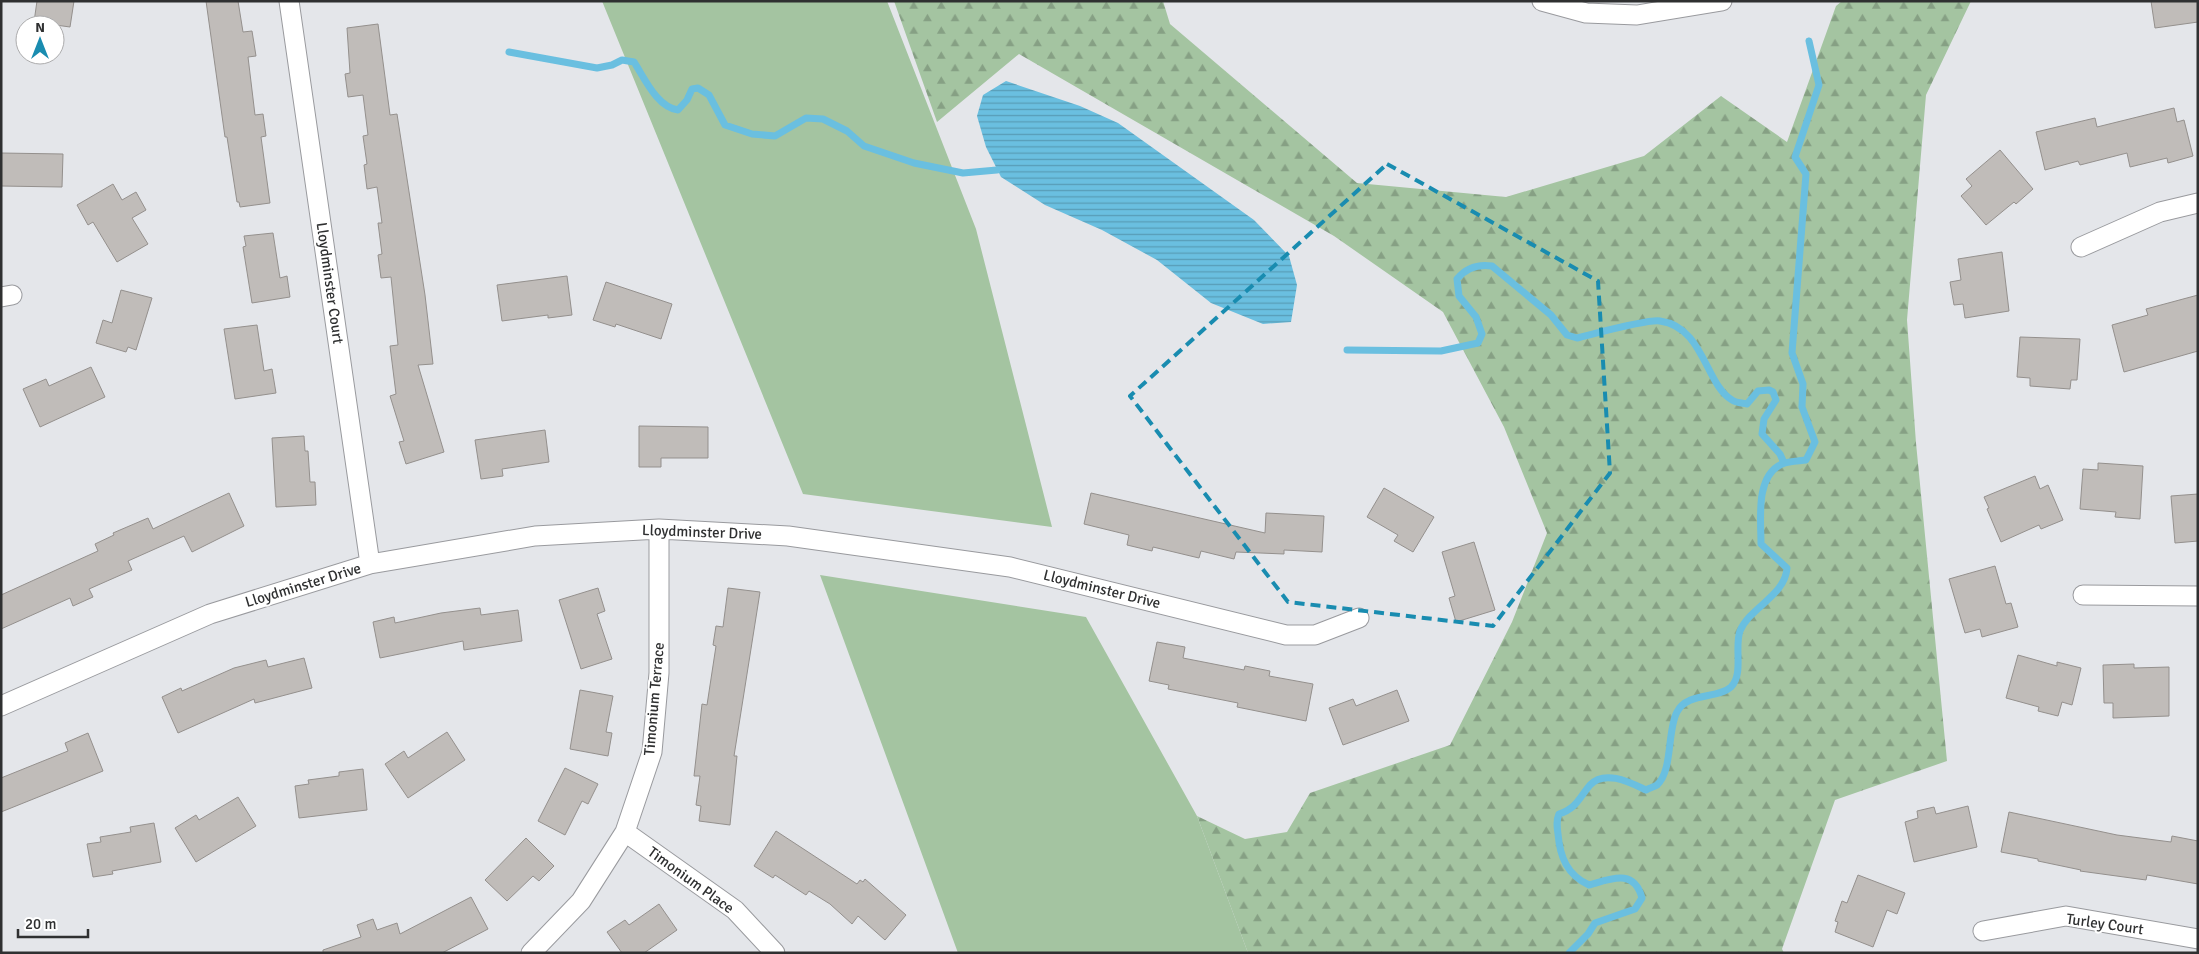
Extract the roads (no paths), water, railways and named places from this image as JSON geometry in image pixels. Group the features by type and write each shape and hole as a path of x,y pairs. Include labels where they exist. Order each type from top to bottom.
{"street":[{"name":"Lloydminster Court","path":"289,1 370,564"},
{"path":"1542,1 1586,13 1637,15 1722,1"},
{"path":"2082,247 2160,212 2198,203"},
{"name":"Lloydminster Drive","path":"1,706 210,614 370,564 535,536 659,528 788,536 1010,567 1286,635 1316,635 1359,618"},
{"name":"Timonium Terrace","path":"531,953 581,901 625,832 652,752 659,673 659,528"},
{"path":"2083,595 2198,596"},
{"name":"Timonium Place","path":"625,832 735,910 775,953"},
{"name":"Turley Court","path":"1982,931 2066,916 2198,939"}],"water":[{"path":"1006,81 1080,106 1118,123 1254,220 1289,256 1297,285 1291,322 1263,324 1211,303 1157,260 1102,230 1045,205 1001,177 986,147 977,116 983,95"}],"waterway":[{"path":"1569,953 1588,934 1595,923 1635,909 1642,898 1633,882 1628,879 1613,879 1589,885 1581,881 1570,871 1563,858 1559,842 1557,826 1559,814 1574,806 1596,780 1603,778 1618,779 1646,790 1657,785 1662,779 1668,760 1672,729 1677,712 1688,701 1725,691 1731,687 1737,675 1738,637 1740,631 1751,615 1774,594 1785,578 1787,568 1761,544 1761,499 1767,478 1773,470 1785,463 1806,460 1815,442 1802,407 1803,384 1792,353 1806,174 1795,157 1819,85 1809,41"},
{"path":"509,52 597,68 612,65 622,60 634,62 652,91 664,104 678,110 687,100 692,89 698,88 709,95 725,125 752,134 775,136 806,118 823,119 847,131 864,146 914,163 963,173 997,170"},
{"path":"1347,350 1441,351 1478,343 1482,334 1476,317 1459,296 1457,279 1464,272 1473,268 1492,266 1551,315 1567,335 1577,338 1653,321 1675,325 1695,344 1716,382 1732,400 1747,404 1758,391 1769,390 1773,392 1776,400 1764,419 1762,434 1780,454 1784,463"}]}
